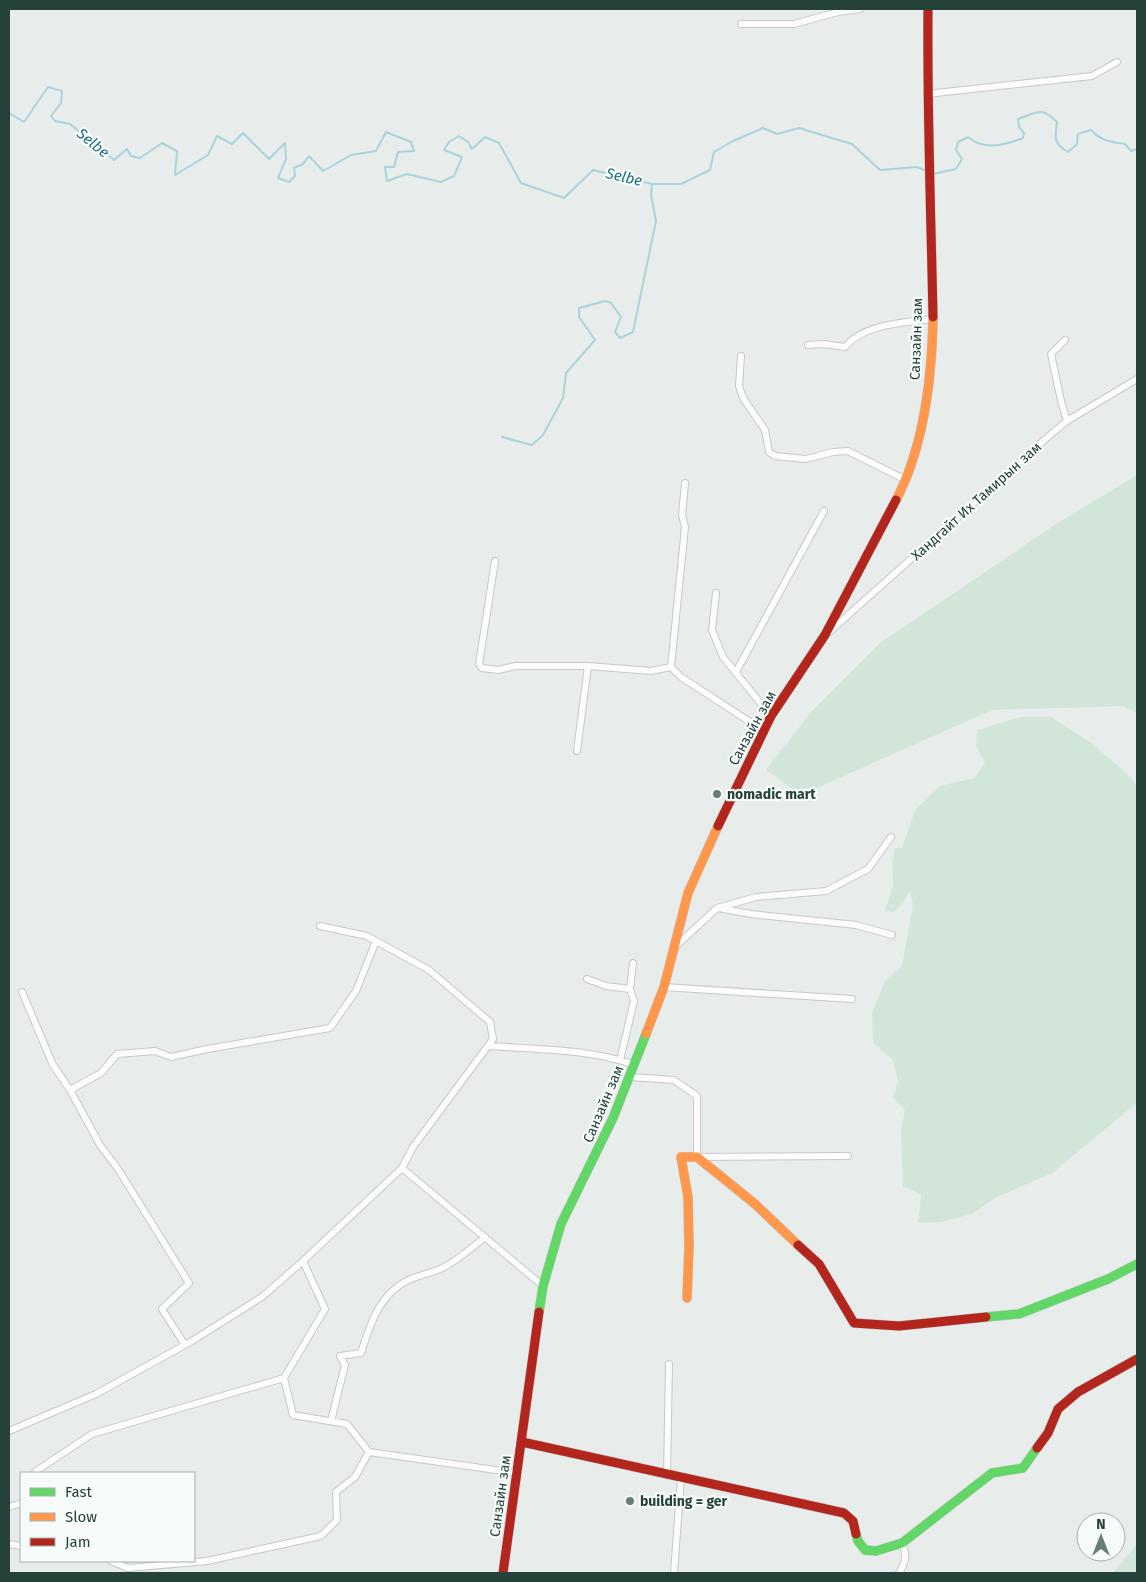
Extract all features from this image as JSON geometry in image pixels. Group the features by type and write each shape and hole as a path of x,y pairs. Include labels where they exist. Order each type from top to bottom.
{"main road":[{"name":"Санзайн зам","path":"503,1573 543,1286 561,1224 613,1118 635,1065 664,986 688,893 740,778 772,716 825,635 906,480 914,460 931,373 930,156 926,9"},
{"path":"687,1298 688,1197 681,1157 697,1157 755,1204 819,1264 854,1323 899,1326 1019,1314 1108,1279 1137,1264"},
{"path":"522,1442 844,1513 853,1521 858,1541 865,1550 876,1551 902,1543 992,1473 1023,1468 1048,1433 1058,1408 1078,1392 1137,1359"}],"street":[{"path":"741,24 794,24 838,12 860,9"},
{"path":"927,94 1092,76 1117,62"},
{"path":"808,345 823,344 846,347 851,340 863,332 897,324 932,319"},
{"path":"1065,340 1051,354 1067,421"},
{"path":"741,356 739,386 743,398 765,430 769,452 775,456 806,459 833,452 848,451 906,480"},
{"name":"Хандгайт Их Тамирын зам","path":"825,635 1067,421 1137,379"},
{"path":"671,667 685,527 682,515 685,483"},
{"path":"736,672 824,511"},
{"path":"495,560 479,664 482,668 498,670 515,666 588,666 651,670 671,667"},
{"path":"716,593 712,630 723,657 772,716"},
{"path":"577,751 588,666"},
{"path":"671,667 681,677 764,731"},
{"path":"674,947 717,908 756,897 826,891 868,869 891,837"},
{"path":"717,908 751,914 856,925 892,935"},
{"path":"9,1431 96,1394 185,1345 262,1297 402,1168 413,1147 493,1039 490,1022 484,1015 429,970 366,936 320,926"},
{"path":"70,1090 101,1073 117,1054 155,1051 172,1056 207,1048 330,1028 356,990 376,941"},
{"path":"620,1060 634,1001 630,989 632,963"},
{"path":"587,979 606,986 630,989"},
{"path":"664,986 852,999"},
{"path":"22,992 53,1065 70,1090 100,1145 118,1168 189,1283 162,1309 185,1345"},
{"path":"488,1046 557,1051 620,1060 635,1065"},
{"path":"630,1077 674,1080 697,1096 697,1157 848,1156"},
{"path":"402,1168 543,1286"},
{"path":"330,1421 345,1365 340,1356 361,1353 370,1326 383,1301 409,1280 446,1266 485,1237"},
{"path":"36,1472 92,1434 284,1378 325,1309 303,1261"},
{"path":"667,1475 669,1364"},
{"path":"284,1378 294,1415 347,1424 369,1452 517,1473"},
{"path":"113,1562 128,1568 207,1561 321,1536 337,1520 336,1492 356,1477 369,1452"},
{"path":"674,1573 682,1478"},
{"path":"899,1573 905,1564 906,1553 902,1543"}],"green space":[{"path":"1137,475 1137,713 1123,706 992,710 801,795 766,770 811,712 880,643 1056,524"},
{"path":"1020,717 1051,717 1090,742 1132,778 1137,787 1137,1103 1052,1173 995,1198 972,1214 941,1222 918,1223 921,1195 903,1186 901,1131 905,1110 893,1097 898,1082 893,1060 873,1043 872,1013 885,981 902,966 913,904 910,891 903,903 894,912 885,911 893,885 892,865 895,848 902,848 915,810 940,786 974,778 985,763 976,746 977,730"},
{"path":"1137,1544 1137,1573 1113,1573 1122,1562 1126,1562 1126,1557"}],"waterway":[{"name":"Selbe","path":"9,113 24,122 48,87 62,91 61,103 51,116 55,121 70,124 114,160 127,149 131,156 140,158 162,143 177,151 175,175 208,155 217,136 232,144 243,133 269,159 285,143 286,159 278,178 289,182 295,176 294,168 303,164 309,156 323,171 351,155 376,151 386,132 411,142 414,151 398,152 394,167 385,167 387,181 407,174 441,182 454,176 462,157 444,150 449,142 459,136 468,142 472,149 485,137 499,143 521,183 564,198 593,170 652,184 681,184 710,170 714,152 733,141 763,128 777,134 799,128 852,144 880,170 917,167 926,171"},
{"name":"Selbe","path":"933,174 956,169 962,159 956,150 958,142 968,137 981,144 995,145 1023,138 1024,133 1019,127 1018,119 1039,112 1047,114 1057,122 1057,143 1068,152 1077,144 1078,134 1091,130 1103,139 1125,144 1131,151 1137,149"},
{"path":"502,437 532,445 543,435 563,398 566,373 595,340 579,317 579,308 605,301 611,303 621,317 615,332 620,338 633,332 656,221 651,195 652,184"}],"traffic: fast":[{"path":"539,1312 543,1286 561,1224 613,1118 646,1034"},
{"path":"986,1317 1019,1314 1108,1279 1137,1264"},
{"path":"856,1534 858,1541 865,1550 876,1551 902,1543 992,1473 1023,1468 1037,1448"}],"traffic: slow":[{"path":"896,500 906,479 925,411 931,363 933,317"},
{"path":"646,1034 664,987 688,893 718,826"},
{"path":"687,1298 688,1197 681,1157 697,1157 755,1204 798,1245"}],"traffic: jam":[{"path":"928,9 933,317"},
{"path":"718,826 771,716 825,635 896,500"},
{"path":"798,1245 819,1264 854,1323 899,1326 986,1317"},
{"path":"503,1573 539,1312"},
{"path":"1037,1448 1048,1433 1058,1409 1078,1392 1137,1359"},
{"path":"522,1442 844,1513 853,1521 856,1534"}],"place":[{"name":"nomadic mart","path":"717,794"},
{"name":"building = ger","path":"630,1501"}]}
